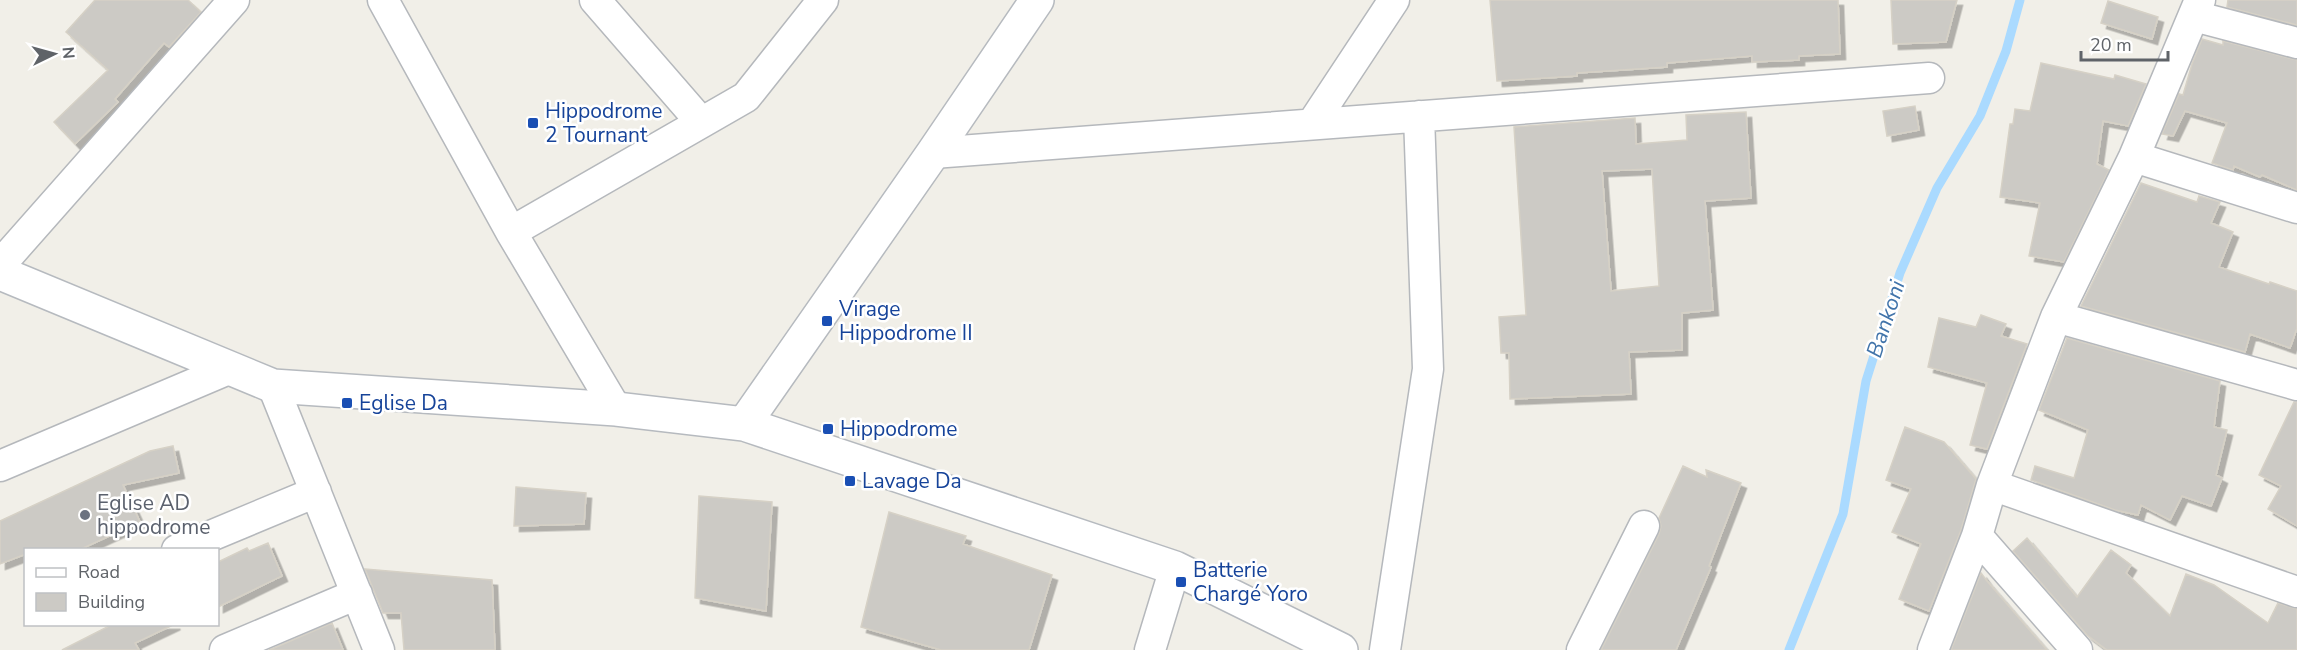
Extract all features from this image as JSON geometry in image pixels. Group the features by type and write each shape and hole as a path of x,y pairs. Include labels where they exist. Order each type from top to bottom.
{"street":[{"path":"0,265 234,0"},
{"path":"383,0 511,232 616,409"},
{"path":"595,0 701,122"},
{"path":"511,232 746,96 823,0"},
{"path":"744,424 1037,0"},
{"path":"1312,124 1394,0"},
{"path":"1933,650 1977,536 1992,485 2056,317 2134,157 2197,8 2297,43"},
{"path":"933,153 1929,78"},
{"path":"1385,650 1428,369 1419,116"},
{"path":"2134,157 2297,208"},
{"path":"0,273 273,386 616,409 744,424 1175,568 1341,650"},
{"path":"2056,317 2297,385"},
{"path":"0,466 231,368"},
{"path":"273,386 379,650"},
{"path":"1992,485 2297,592"},
{"path":"179,548 316,492"},
{"path":"1582,650 1644,526"},
{"path":"1977,536 2077,650"},
{"path":"1150,650 1175,568"},
{"path":"225,650 357,594"}],"building":[{"path":"95,0 188,0 201,12 169,47 164,43 115,99 118,102 75,144 54,122 108,70 66,32"},
{"path":"1490,0 1838,0 1840,54 1799,56 1799,60 1752,62 1752,56 1667,63 1667,67 1577,73 1577,76 1497,81"},
{"path":"1891,0 1957,0 1946,42 1893,44"},
{"path":"2228,0 2297,0 2297,25 2227,7"},
{"path":"2108,1 2158,17 2152,39 2101,23"},
{"path":"2202,39 2223,45 2223,41 2297,60 2297,190 2234,166 2233,170 2212,163 2227,123 2185,111 2173,136 2162,134 2179,94 2183,95"},
{"path":"2041,63 2114,79 2115,75 2146,84 2128,126 2103,121 2097,164 2109,170 2064,262 2029,256 2040,203 2000,197 2010,124 2013,124 2015,109 2030,111"},
{"path":"1915,106 1919,130 1887,136 1883,111"},
{"path":"1746,112 1751,198 1705,201 1713,310 1682,313 1682,350 1629,352 1631,394 1510,399 1509,353 1501,353 1499,317 1526,315 1514,127 1635,118 1636,144 1687,140 1686,115","holes":["1652,169 1659,286 1611,291 1602,171"]},
{"path":"2141,183 2197,202 2199,196 2220,202 2211,223 2233,232 2219,267 2297,291 2297,328 2290,348 2250,334 2245,352 2081,306"},
{"path":"1981,315 2006,324 2001,336 2027,344 1987,449 1970,445 1987,383 1928,367 1939,318 1976,327"},
{"path":"2067,338 2220,381 2214,427 2227,430 2216,475 2222,478 2211,506 2182,496 2170,520 2141,505 2138,515 2115,510 2031,480 2035,466 2074,478 2088,430 2039,410"},
{"path":"2294,402 2297,402 2297,526 2268,509 2281,486 2259,475"},
{"path":"1905,427 1944,442 1976,479 1961,530 1929,611 1899,599 1921,544 1892,532 1911,489 1886,480"},
{"name":"Eglise AD hippodrome","path":"173,446 179,473 123,485 140,522 83,548 24,548 24,555 0,564 0,521 150,451"},
{"path":"1683,466 1707,477 1706,470 1741,483 1709,566 1711,567 1676,650 1601,650 1659,534 1661,526 1659,518"},
{"path":"516,487 586,493 584,524 514,526"},
{"path":"699,496 772,502 766,611 695,598"},
{"path":"889,512 966,536 963,544 1052,575 1029,650 941,650 861,627"},
{"path":"2027,538 2077,597 2111,550 2131,565 2126,573 2170,616 2186,574 2214,585 2268,623 2278,603 2297,609 2297,650 2107,650 2087,635 2013,551"},
{"path":"268,543 282,576 219,607 219,562 247,548 249,551"},
{"path":"365,569 492,580 495,650 404,650 401,613 383,613"},
{"path":"1981,573 1987,581 2047,650 1951,650"},
{"path":"332,623 343,650 269,650 274,648"},
{"path":"109,626 171,626 135,643 139,650 62,650"}],"waterway":[{"name":"Bankoni","path":"1789,650 1843,514 1866,381 1900,273 1937,188 1980,116 2006,51 2020,0"}],"place":[{"name":"Hippodrome 2 Tournant","path":"533,123"},
{"name":"Virage Hippodrome II","path":"827,321"},
{"name":"Eglise Da","path":"347,403"},
{"name":"Hippodrome","path":"828,429"},
{"name":"Lavage Da","path":"850,481"},
{"name":"Eglise AD hippodrome","path":"85,515"},
{"name":"Batterie Chargé Yoro","path":"1181,582"}]}
